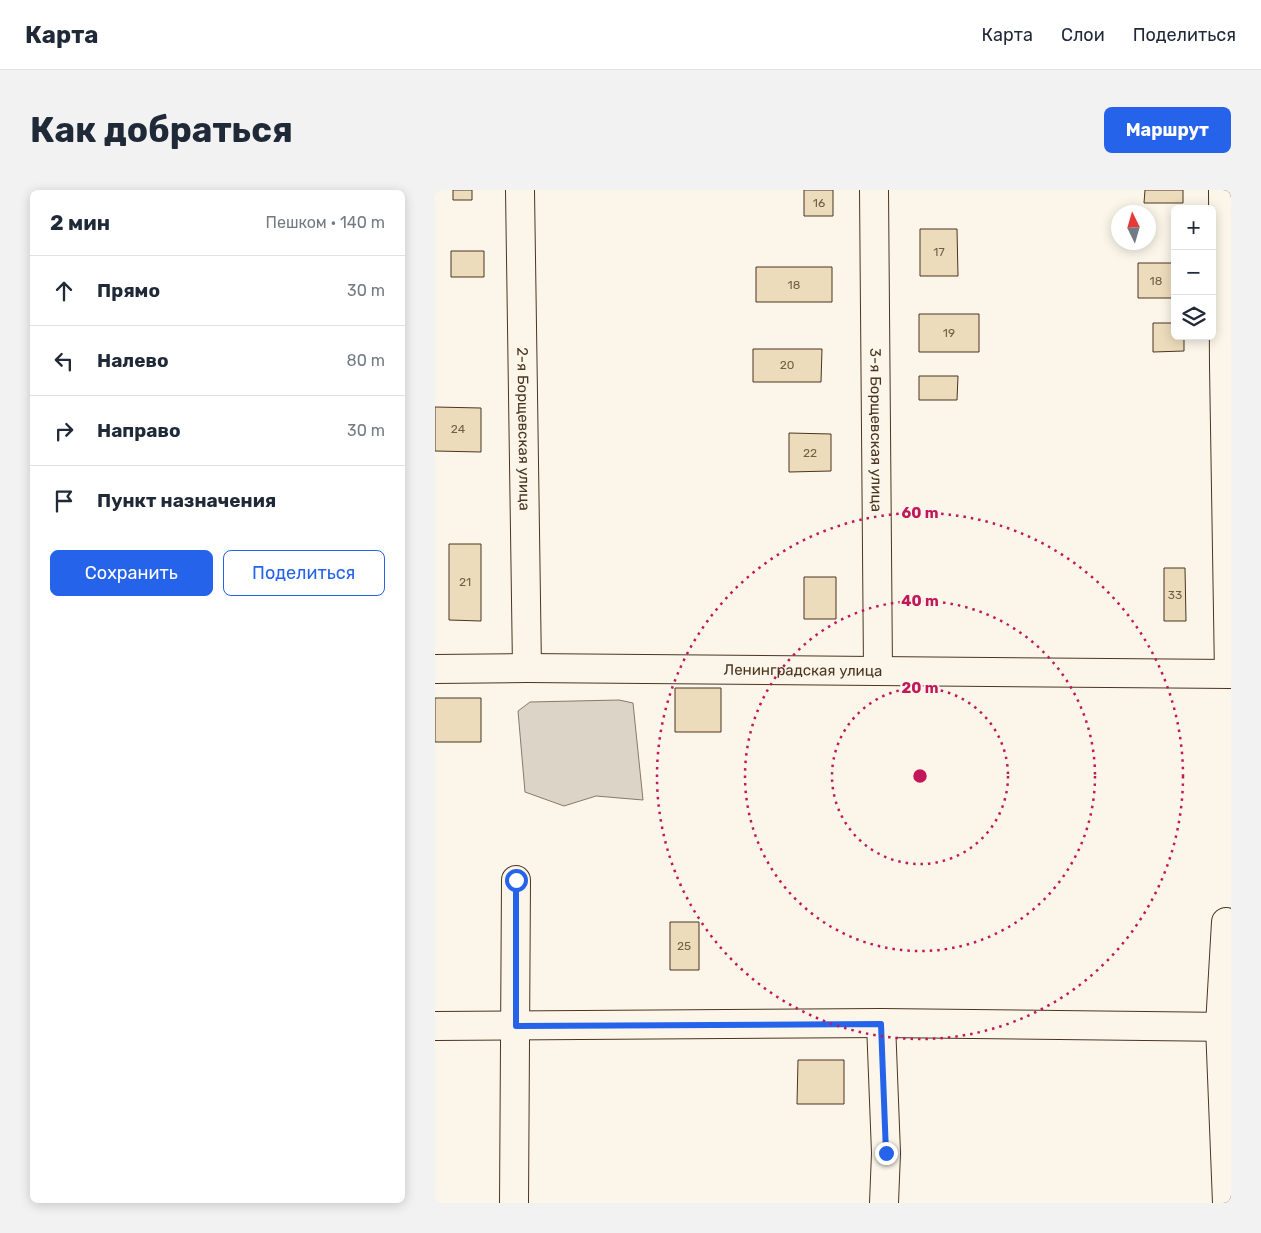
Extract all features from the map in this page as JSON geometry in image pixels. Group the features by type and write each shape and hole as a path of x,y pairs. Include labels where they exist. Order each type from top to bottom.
{"street":[{"name":"2-я Борщевская улица","path":"520,190 527,668"},
{"name":"3-я Борщевская улица","path":"874,190 879,670"},
{"path":"1223,190 1224,376 1230,674"},
{"name":"Ленинградская улица","path":"435,669 879,670 1230,674"},
{"path":"514,1203 516,880"},
{"path":"1225,922 1227,1203"},
{"path":"881,1024 886,1153 884,1203"},
{"path":"435,1026 881,1024 1225,1026"}],"shaded area":[{"path":"619,700 633,703 643,800 596,796 564,806 525,792 518,711 530,702"}],"building":[{"path":"453,190 472,190 472,200 453,200"},
{"path":"804,190 833,190 833,216 804,216"},
{"path":"1145,190 1183,190 1183,203 1144,203"},
{"path":"920,229 957,229 958,276 920,276"},
{"path":"451,251 484,251 484,277 451,277"},
{"path":"1138,263 1171,263 1171,298 1138,298"},
{"path":"756,267 832,267 832,302 756,302"},
{"path":"919,314 979,314 979,352 919,352"},
{"path":"1153,323 1171,323 1171,340 1184,340 1184,351 1153,352"},
{"path":"753,349 822,349 821,382 753,382"},
{"path":"919,376 958,376 957,400 919,400"},
{"path":"435,407 481,408 481,452 435,451"},
{"path":"789,433 831,434 831,471 789,472"},
{"path":"449,544 481,544 481,621 449,620"},
{"path":"1164,568 1185,568 1186,621 1164,621"},
{"path":"804,577 836,577 836,619 804,619"},
{"path":"675,688 721,688 721,732 675,732"},
{"path":"435,698 481,698 481,742 435,742"},
{"path":"670,922 699,922 699,970 670,970"},
{"path":"798,1060 844,1060 844,1104 797,1104"}],"route":[{"path":"516,880 516,1026 881,1024 886,1153"}]}
